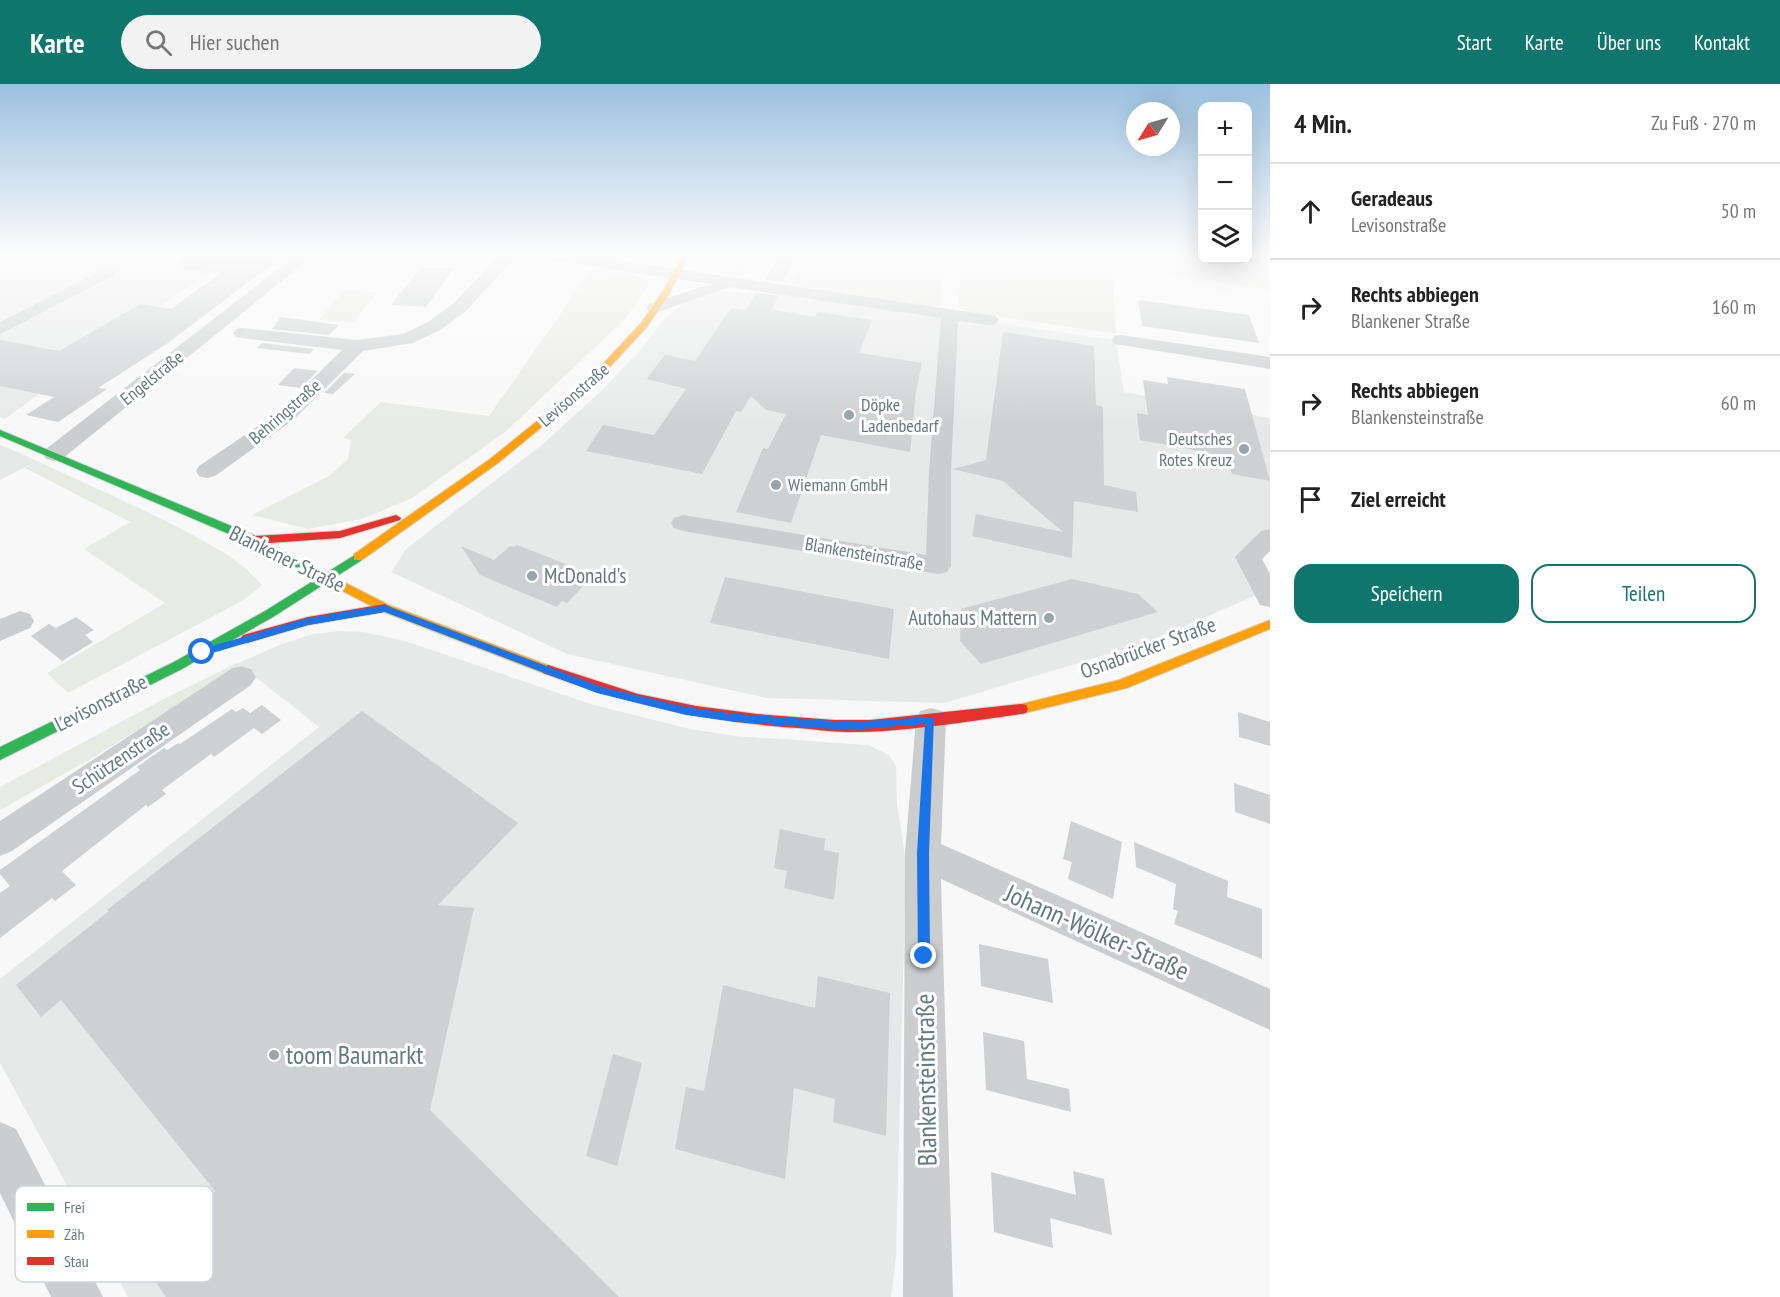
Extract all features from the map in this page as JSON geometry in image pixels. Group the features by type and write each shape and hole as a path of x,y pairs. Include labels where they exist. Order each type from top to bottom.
{"main road":[{"name":"Levisonstraße","path":"0,754 202,652 327,577 432,506 509,450 584,390 635,338 653,312"},
{"name":"Blankener Straße","path":"0,433 254,540 385,608 600,690 686,711 736,718 848,726 931,720"},
{"name":"Levisonstraße","path":"254,540 340,534 432,506"},
{"name":"Levisonstraße","path":"202,652 308,621 385,608"},
{"name":"Osnabrücker Straße","path":"931,720 1030,708 1122,684 1270,624"}],"street":[{"path":"0,329 33,312"},
{"name":"Engelstraße","path":"54,454 234,312"},
{"path":"242,333 357,346 407,339 434,326 454,312"},
{"path":"934,312 990,320"},
{"name":"Blankensteinstraße","path":"683,523 938,566 940,472 950,314"},
{"path":"1120,340 1270,363"},
{"name":"Behringstraße","path":"207,471 286,416 357,346"},
{"path":"1270,537 1248,557 1270,598"},
{"name":"Schützenstraße","path":"0,840 241,676"},
{"name":"Blankensteinstraße","path":"928,1297 923,853 931,720"},
{"name":"Johann-Wölker-Straße","path":"923,853 1270,1010"},
{"path":"0,1145 21,1186"},
{"path":"70,1282 78,1297"}],"shaded area":[{"path":"0,312 152,312 5,419 0,417"},
{"path":"326,312 362,312 354,322 319,320"},
{"path":"562,312 630,312 505,432 412,498 362,519 308,529 252,515 329,476 348,459 351,440 343,438 381,402 489,416"},
{"path":"673,312 917,312 1116,340 1124,392 1270,418 1270,533 1244,556 1266,591 1148,642 945,703 766,698 567,654 391,572 407,548 543,444 600,392 644,346 665,318"},
{"path":"966,312 1115,312 1116,334 967,312"},
{"path":"0,445 18,452 37,461 0,480"},
{"path":"37,461 204,541 245,568 262,585 244,600 68,693 47,673 165,603 84,549 130,522 25,468"},
{"path":"340,631 364,632 405,641 594,705 690,729 736,736 868,745 889,755 896,766 897,804 906,861 896,1257 891,1297 128,1297 120,1282 213,1282 213,1186 67,1186 0,1063 0,979 319,727 238,663 313,634"},
{"path":"237,663 241,665 94,757 0,810 0,787 162,700"}],"building":[{"path":"127,312 209,312 168,343 98,388 107,389 58,422 26,415 54,397 0,386 0,340 59,351"},
{"path":"729,312 782,312 815,317 818,312 872,320 859,353 922,363 916,391 910,452 821,435 791,523 736,512 763,448 768,449 786,414 766,410 751,396 741,412 736,411 702,474 586,451 603,425 654,435 686,389 647,379 648,377 665,355 695,361"},
{"path":"1140,312 1224,312 1249,315 1259,343 1142,326"},
{"path":"281,317 339,325 329,335 272,329"},
{"path":"1003,332 1094,346 1096,405 1103,407 1104,485 1136,492 1138,512 1074,501 1072,558 972,536 976,514 1063,532 1003,481 953,469 986,460"},
{"path":"262,343 314,349 309,354 257,348"},
{"path":"294,368 318,371 300,388 278,385"},
{"path":"344,373 355,374 333,394 324,393"},
{"path":"1167,377 1245,389 1270,481 1232,474 1228,460 1212,457 1211,453 1140,440 1137,413 1148,415 1143,380 1168,384"},
{"name":"McDonald's","path":"517,545 571,566 576,569 574,572 590,579 567,603 562,601 557,607 480,575 461,546 494,560 510,546"},
{"path":"725,577 894,609 889,659 710,623"},
{"name":"Autohaus Mattern","path":"1072,579 1138,594 1158,612 981,664 960,641 961,609"},
{"path":"76,617 94,630 85,635 93,642 62,661 31,636 49,624 56,628"},
{"path":"262,705 281,720 262,734 254,728 214,757 211,754 162,790 166,794 148,807 146,805 62,871 76,885 55,901 52,898 0,938 0,893 10,886 0,874 0,870 140,770 137,767 164,748 167,750 180,744 232,709 236,712 243,708 250,713"},
{"name":"toom Baumarkt","path":"362,711 518,823 438,905 474,908 430,1110 619,1297 166,1297 156,1282 213,1282 213,1193 215,1191 213,1186 61,1000 41,1017 16,985 109,911 107,910"},
{"path":"1238,712 1270,722 1270,746 1239,737"},
{"path":"1234,783 1270,795 1270,824 1235,812"},
{"path":"1071,821 1122,842 1113,899 1068,879 1072,862 1063,859"},
{"path":"780,829 825,839 824,850 839,853 834,900 784,888 787,871 774,868"},
{"path":"1134,842 1228,881 1227,897 1262,909 1262,959 1174,924 1178,911 1173,909 1176,884 1136,867"},
{"path":"979,944 1048,959 1053,1003 981,986"},
{"path":"818,976 890,993 886,1136 833,1122 835,1099 794,1088 785,1179 675,1149 686,1087 704,1091 723,985 815,1008"},
{"path":"983,1032 1024,1041 1027,1079 1069,1089 1071,1112 986,1090"},
{"path":"613,1054 642,1063 617,1166 586,1156"},
{"path":"1073,1171 1104,1179 1112,1235 1050,1218 1053,1248 994,1232 991,1172 1076,1195"}],"traffic: fast":[{"path":"0,433 254,540 306,567"},
{"path":"0,754 177,666 269,614 358,557"}],"traffic: slow":[{"path":"358,557 494,461 589,384 644,325 653,312"},
{"path":"306,567 385,608 548,670"},
{"path":"1021,709 1122,684 1270,624"}],"traffic: jam":[{"path":"255,540 340,534 396,518"},
{"path":"247,638 308,621 385,608"},
{"path":"548,670 608,691 667,706 726,716 834,726 870,726 1021,709"}],"place":[{"name":"Döpke Ladenbedarf","path":"849,415"},
{"name":"Deutsches Rotes Kreuz","path":"1244,449"},
{"name":"Wiemann GmbH","path":"776,485"},
{"name":"McDonald's","path":"532,576"},
{"name":"Autohaus Mattern","path":"1049,618"},
{"name":"toom Baumarkt","path":"274,1055"}],"route":[{"path":"202,652 308,621 385,608 600,690 686,711 736,718 848,726 931,720 923,853 924,956"}]}
